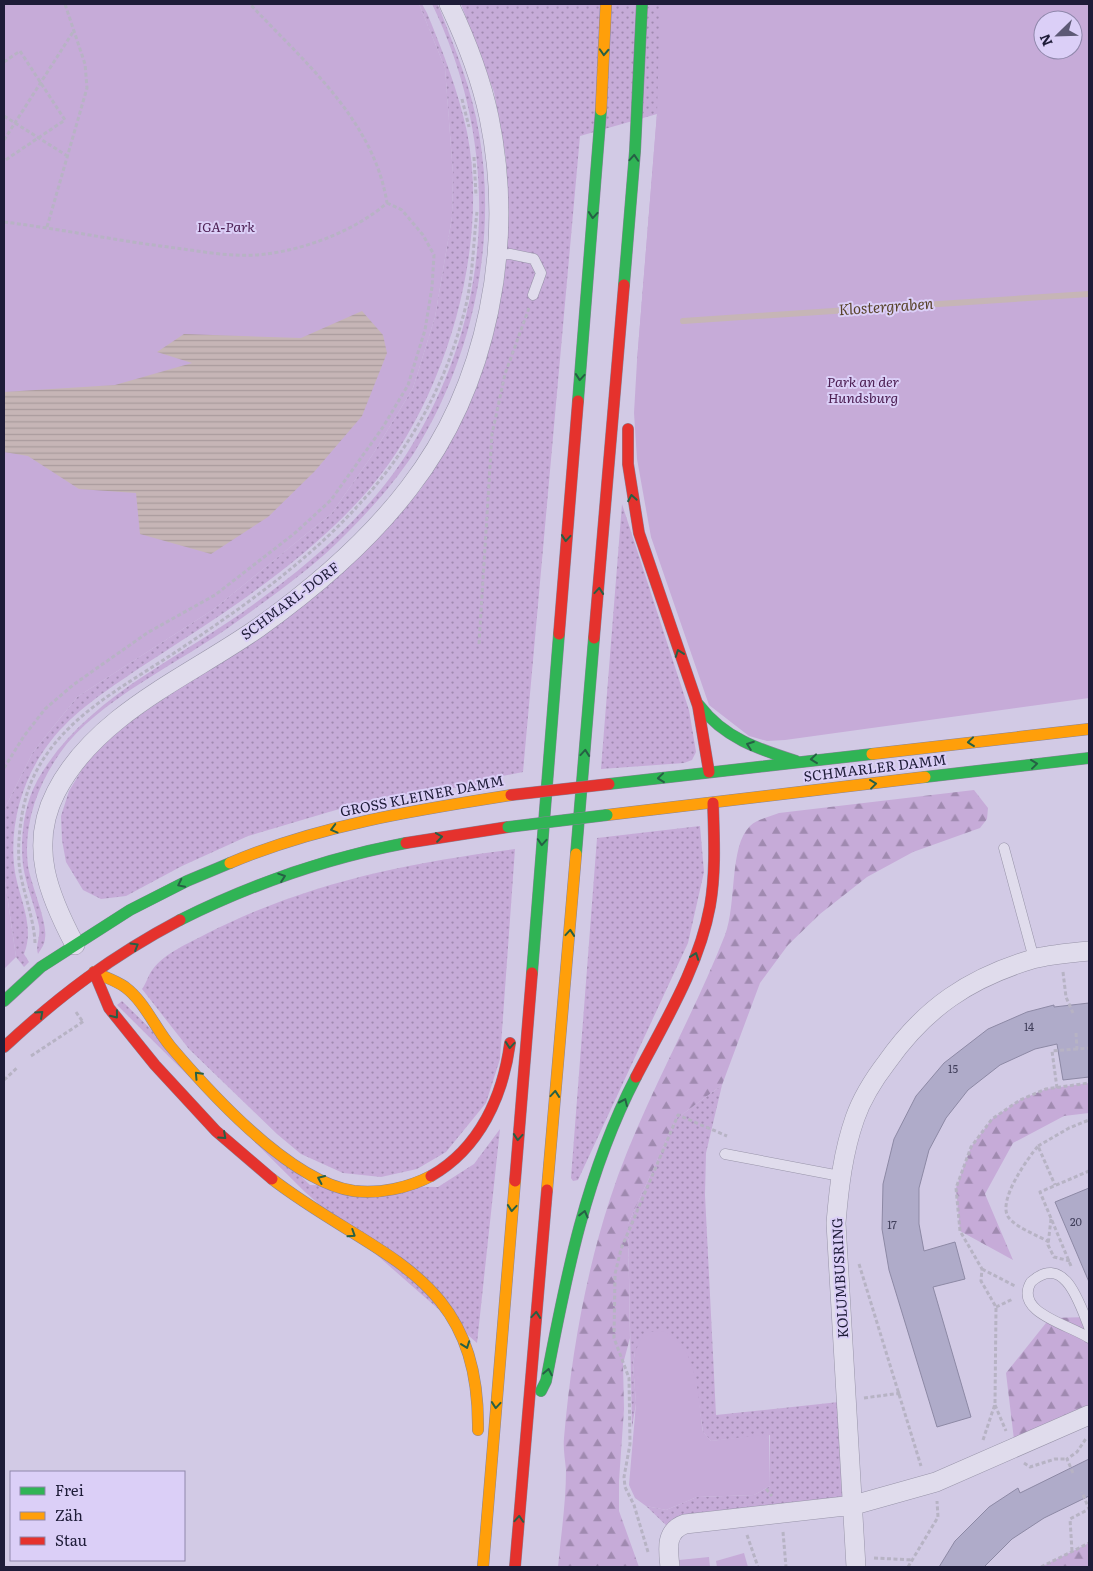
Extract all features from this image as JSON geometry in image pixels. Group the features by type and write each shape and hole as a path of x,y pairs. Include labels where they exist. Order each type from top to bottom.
{"main road":[{"path":"483,1567 535,948 554,679 599,150 606,4"},
{"path":"515,1567 623,294 642,4"},
{"path":"623,294 632,336"},
{"path":"527,1416 546,1381 574,1254 604,1147 636,1073 679,992 706,923 715,872 713,803 706,742 696,699 648,564 636,520 629,482 629,419"},
{"path":"696,699 709,720 725,734 744,744 796,761"},
{"name":"SCHMARLER DAMM","path":"709,772 1089,729"},
{"name":"SCHMARLER DAMM","path":"664,808 1089,758"},
{"path":"664,808 685,799 696,789 709,772"},
{"name":"GROSS KLEINER DAMM","path":"4,1046 51,1004 86,960 130,910 187,881 253,853 356,822 416,810 511,795 709,772"},
{"name":"GROSS KLEINER DAMM","path":"4,1002 41,967 86,960 264,883 328,860 393,844 508,827 664,808"},
{"path":"519,978 535,948"},
{"path":"86,960 127,989 167,1042 217,1096 258,1134 293,1163 317,1178 343,1188 395,1189 420,1182 456,1159 475,1139 495,1105 508,1067 511,1031"},
{"path":"86,960 106,1004 150,1060 218,1132 251,1162 306,1204 413,1274 440,1299 460,1328 473,1365 478,1390 477,1440"},
{"path":"476,1516 485,1549"}],"street":[{"name":"SCHMARL-DORF","path":"86,960 55,907 43,864 45,818 54,794 68,770 89,744 114,721 256,629 311,588 346,558 410,487 456,408 476,359 488,319 497,255 496,161 489,115 475,68 449,4"},
{"name":"KOLUMBUSRING","path":"856,1562 836,1223 840,1176 847,1144 864,1097 903,1039 926,1014 953,995 988,976 1034,958 1089,951"},
{"path":"670,1567 668,1547 671,1534 677,1527 686,1524 854,1505 932,1484 975,1467 1089,1415"}],"lane":[{"path":"497,255 510,254 534,259 540,273 533,295"},
{"path":"1004,848 1034,958"},
{"path":"725,1154 840,1176"},
{"path":"1089,1327 1073,1289 1061,1276 1047,1274 1031,1282 1027,1293 1031,1304 1038,1312 1089,1338"}],"path":[{"path":"47,227 69,157 87,88 85,64 64,4"},
{"path":"250,4 338,98 352,118 369,147 384,181 387,203"},
{"path":"4,140 41,85 73,32"},
{"path":"4,62 20,51 65,120 4,161"},
{"path":"461,95 470,133"},
{"path":"4,116 69,157"},
{"path":"32,949 35,944 34,932 19,869 21,814 30,784 45,758 77,719 259,595 323,543 368,496 400,453 430,404 448,364 466,306 477,212 473,153"},
{"path":"4,222 237,256 266,254 299,248 339,232 378,211 387,203"},
{"path":"4,768 45,709 73,685 147,634 215,595 295,533 331,500 383,427 408,385 425,330 432,287 434,255 424,235 402,210 387,203"},
{"path":"480,644 492,434 505,374 533,295"},
{"path":"1062,954 1066,997 1073,1013"},
{"path":"4,1080 32,1055 83,1022"},
{"path":"1076,1033 1077,1048"},
{"path":"1057,1088 1052,1051 1089,1048"},
{"path":"1027,1293 982,1269 975,1261 960,1231 956,1188 972,1148 992,1119 1020,1100 1057,1088 1089,1083"},
{"path":"649,1558 634,1505 625,1487 624,1477 630,1444 630,1402 628,1372 614,1338 617,1261 678,1115 727,1136"},
{"path":"1049,1242 1010,1219 1006,1210 1012,1185 1021,1166 1038,1146 1069,1128 1089,1120"},
{"path":"1038,1146 1055,1185"},
{"path":"1073,1289 1071,1262 1040,1192 1089,1171"},
{"path":"1051,1218 1049,1242 1054,1257 1071,1262"},
{"path":"857,1256 932,1484 938,1517 908,1567"},
{"path":"975,1467 995,1404 996,1307 981,1281 982,1269"},
{"path":"996,1307 1027,1293"},
{"path":"848,1401 901,1393"},
{"path":"995,1404 1015,1448"},
{"path":"1073,1473 1067,1459 1077,1452 1089,1435"},
{"path":"1072,1551 1070,1519 1089,1509 1082,1492"},
{"path":"1041,1567 1089,1543"},
{"path":"856,1562 912,1560"}],"green space":[{"name":"IGA-Park","path":"4,4 419,4 445,68 453,174 452,217 435,317 413,388 373,454 332,513 214,609 77,697 33,752 4,810"},
{"path":"419,4 422,4 427,13 455,86 467,132 473,176 472,223 467,271 456,319 440,366 421,410 398,451 371,487 330,530 252,593 91,702 69,721 50,742 32,770 20,800 14,832 14,865 25,910 28,932 24,954 29,962 24,967 16,957 4,874 4,810 33,752 77,697 214,609 332,513 373,454 413,388 435,317 452,217 453,174 445,68"},
{"path":"432,4 437,4 439,7 467,85 476,117 484,174 485,216 482,258 465,340 451,379 434,417 407,464 356,524 293,580 235,623 142,682 96,715 60,753 38,792 28,836 28,866 45,931 43,946 38,954 39,926 23,865 24,822 29,800 37,781 57,752 80,726 107,703 135,682 254,604 319,553 359,515 394,473 409,450 437,398 458,343 472,287 479,230 478,173 470,115 455,59"},
{"path":"461,4 754,4 637,361 657,114 580,136 523,772 487,779 485,784 382,797 248,836 182,866 126,896 101,899 83,890 66,862 62,840 61,816 69,791 92,753 112,734 310,600 364,551 421,489 457,426 486,361 501,289 508,222 506,158 494,92"},
{"name":"Park an der Hundsburg","path":"660,4 1089,4 1089,698 785,740 767,741 749,736 709,705 651,537 637,459 634,413 657,113"},
{"path":"622,504 689,710 696,752 692,760 684,763 601,769"},
{"path":"974,790 988,808 987,819 980,828 913,852 867,877 820,914 788,945 760,983 722,1085 676,1119 628,1224 630,1338 623,1364 624,1409 619,1511 639,1567 558,1567 565,1494 564,1442 567,1408 580,1317 593,1257 622,1165 725,935 729,922 736,861 743,835 756,822 779,813"},
{"path":"700,826 704,872 688,943 578,1180 573,1181 571,1178 597,838"},
{"path":"515,849 500,1059 486,1103 446,1152 417,1169 381,1177 343,1173 301,1154 277,1134 189,1049 142,989 153,969 171,953 244,916 281,901 319,888 396,869"},
{"path":"4,874 16,957 4,969"},
{"path":"122,1001 310,1185 438,1187 474,1164 500,1129 477,1343 305,1192 117,1005"},
{"path":"1089,1083 1089,1113 1064,1116 1013,1143 985,1194 1013,1260 960,1231 956,1188 971,1147 992,1119 1020,1100 1046,1089"},
{"path":"722,1085 706,1153 705,1195 716,1415 839,1402 844,1497 669,1528 646,1506 666,1510 697,1497 754,1495 770,1486 770,1435 711,1441 703,1432 696,1384 635,1352 633,1364 636,1403 632,1428 628,1224 676,1119"},
{"path":"1089,1317 1089,1415 1015,1448 1006,1373 1050,1318"},
{"path":"663,1331 675,1338 684,1348 690,1361 698,1389 703,1432 711,1441 769,1434 770,1486 754,1495 697,1497 666,1510 646,1506 635,1498 629,1485 636,1403 633,1364 635,1352 641,1339 651,1332"},
{"path":"1089,1543 1089,1567 1041,1567"},
{"path":"744,1553 748,1567 717,1567 716,1561"},
{"path":"709,1557 710,1567 680,1567 679,1560"}],"shaded area":[{"path":"362,311 383,335 387,353 362,416 314,472 268,517 211,554 140,534 136,493 79,489 28,456 4,452 4,392 115,385 192,363 157,352 184,334 301,338"}],"building":[{"path":"1089,1003 1089,1077 1063,1080 1057,1044 1035,1049 1000,1065 968,1090 946,1118 929,1150 919,1188 919,1224 924,1251 955,1242 965,1279 933,1287 971,1417 937,1427 889,1270 882,1229 883,1184 894,1139 916,1096 944,1063 988,1029 1027,1012 1054,1005 1054,1007"},
{"path":"1089,1188 1089,1282 1055,1202"},
{"path":"1089,1459 1089,1496 1044,1518 1012,1539 984,1567 939,1567 955,1541 989,1507 1018,1488 1020,1493"}],"waterway":[{"name":"Klostergraben","path":"683,321 1089,294"}],"traffic: fast":[{"path":"624,285 635,151 642,4"},
{"path":"578,401 601,110"},
{"path":"532,973 559,634"},
{"path":"576,854 594,638"},
{"path":"699,705 719,726 743,741 796,761"},
{"path":"609,784 872,754"},
{"path":"925,777 1089,758"},
{"path":"508,827 607,815"},
{"path":"180,920 234,895 318,864 406,843"},
{"path":"4,1001 41,967 130,910 187,881 230,863"},
{"path":"541,1391 546,1381 570,1264 591,1188 604,1150 636,1077"}],"traffic: slow":[{"path":"601,110 606,4"},
{"path":"872,754 1089,729"},
{"path":"607,815 925,777"},
{"path":"230,863 298,838 368,820 511,795"},
{"path":"547,1190 576,854"},
{"path":"94,972 117,982 132,993 171,1047 230,1111 279,1154 304,1171 330,1184 364,1192 394,1189 413,1184 431,1176"},
{"path":"272,1179 415,1275 441,1302 461,1335 474,1377 478,1430"},
{"path":"483,1567 515,1181"}],"traffic: jam":[{"path":"594,638 624,285"},
{"path":"559,634 578,401"},
{"path":"628,429 628,464 639,533 698,706 709,772"},
{"path":"511,795 609,784"},
{"path":"636,1077 689,973 705,929 713,880 713,803"},
{"path":"406,843 508,827"},
{"path":"4,1047 66,993 109,962 180,920"},
{"path":"94,972 109,1008 155,1065 216,1131 272,1179"},
{"path":"515,1181 532,973"},
{"path":"431,1176 463,1151 476,1136 495,1101 502,1082 510,1043"},
{"path":"515,1567 547,1190"}]}
